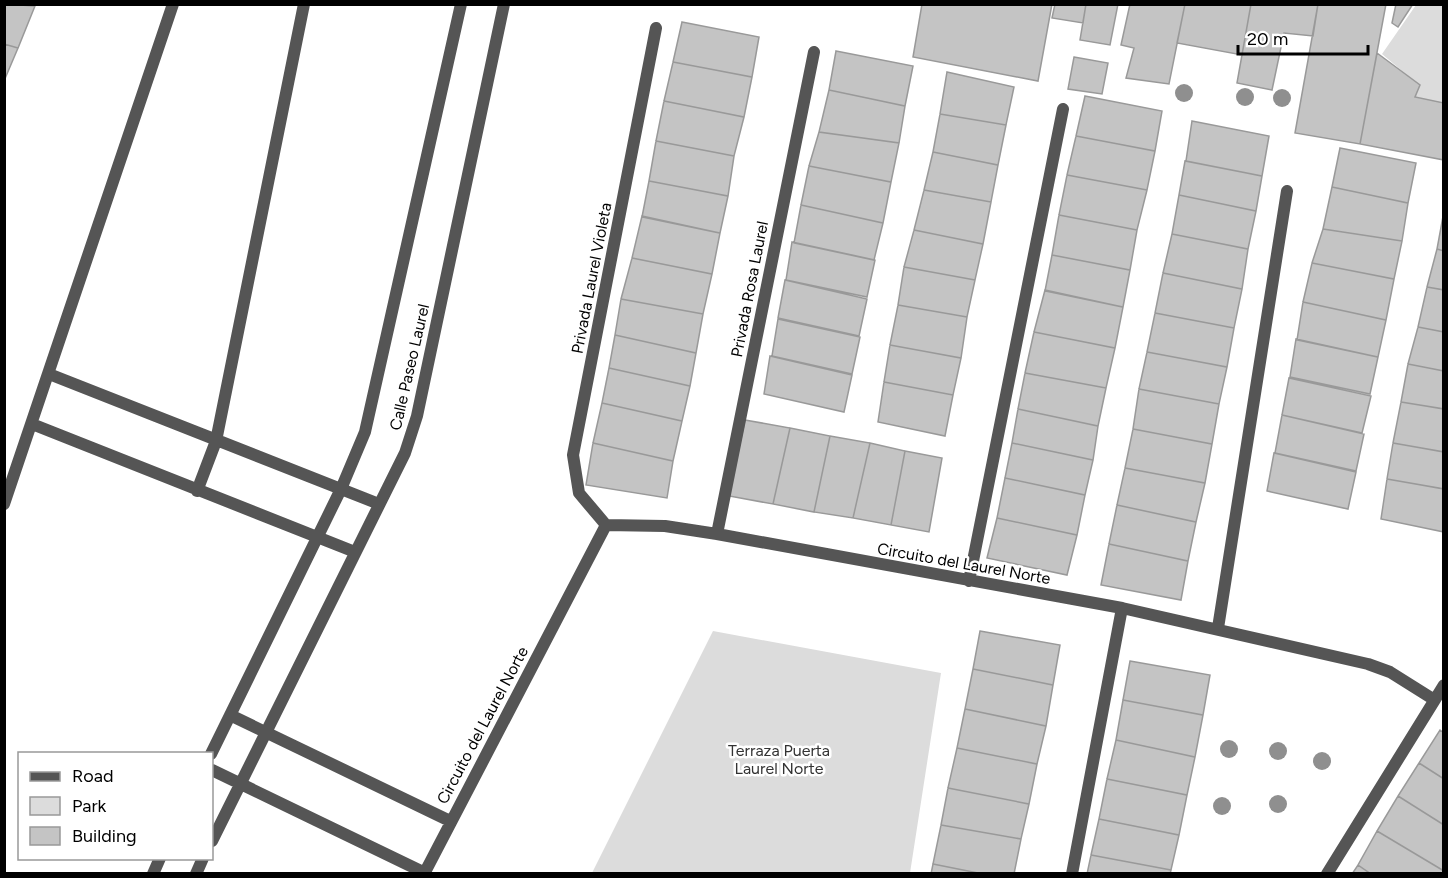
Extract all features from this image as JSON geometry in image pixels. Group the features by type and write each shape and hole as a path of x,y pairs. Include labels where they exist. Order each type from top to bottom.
{"street":[{"path":"4,504 173,4"},
{"path":"197,491 216,441 304,4"},
{"name":"Calle Paseo Laurel","path":"212,752 341,489 365,432 374,402 461,4"},
{"name":"Calle Paseo Laurel","path":"213,839 405,453 417,416 504,4"},
{"name":"Privada Laurel Violeta","path":"606,525 579,493 573,455 656,28"},
{"name":"Privada Rosa Laurel","path":"717,534 813,52"},
{"path":"969,581 1063,109"},
{"path":"1218,628 1287,191"},
{"path":"49,374 379,504"},
{"path":"32,424 355,552"},
{"name":"Circuito del Laurel Norte","path":"213,771 424,873 606,525 665,526 717,534 1122,608 1218,628 1368,664 1390,672 1433,699"},
{"path":"1072,873 1122,608"},
{"path":"1327,873 1443,685"},
{"name":"Circuito del Laurel Norte","path":"230,715 450,821"}],"green space":[{"path":"1416,5 1443,5 1443,103 1415,97 1419,85 1382,54"},
{"name":"Terraza Puerta Laurel Norte","path":"713,631 941,673 910,873 592,873"}],"building":[{"path":"4,4 35,6 18,48 4,44"},
{"path":"922,4 1052,4 1038,81 913,57"},
{"path":"1055,4 1086,4 1083,23 1052,18"},
{"path":"1086,4 1118,4 1110,45 1080,40"},
{"path":"1130,4 1185,4 1169,84 1126,78 1134,48 1121,45"},
{"path":"1185,4 1251,4 1242,55 1177,43"},
{"path":"1251,4 1318,4 1313,36 1284,33 1272,90 1237,83"},
{"path":"1318,4 1386,4 1360,144 1295,133"},
{"path":"1396,4 1413,4 1398,27 1392,23"},
{"path":"682,22 759,37 752,77 673,62"},
{"path":"4,44 18,48 4,81"},
{"path":"836,51 913,66 905,106 829,90"},
{"path":"1377,53 1420,85 1415,97 1444,103 1444,160 1360,144"},
{"path":"1074,57 1108,63 1102,94 1068,89"},
{"path":"673,62 752,77 744,117 664,101"},
{"path":"947,72 1014,87 1006,125 940,114"},
{"path":"829,90 905,106 899,143 819,132"},
{"path":"1085,96 1162,111 1155,151 1076,136"},
{"path":"664,101 744,117 734,156 656,141"},
{"path":"940,114 1006,125 998,165 933,152"},
{"path":"1192,121 1269,136 1262,176 1186,161"},
{"path":"819,132 899,143 891,182 809,166"},
{"path":"1076,136 1155,151 1147,190 1067,175"},
{"path":"656,141 734,156 728,196 649,181"},
{"path":"1340,148 1416,163 1408,203 1332,187"},
{"path":"933,152 998,165 991,202 924,190"},
{"path":"1185,161 1262,176 1256,211 1179,195"},
{"path":"809,166 891,182 883,223 801,205"},
{"path":"1067,175 1147,190 1137,230 1059,215"},
{"path":"649,181 728,196 720,233 642,217"},
{"path":"1332,187 1408,203 1402,241 1323,229"},
{"path":"924,190 991,202 983,244 914,230"},
{"path":"1179,195 1256,211 1248,249 1172,234"},
{"path":"801,205 883,223 874,260 794,243"},
{"path":"1444,211 1444,251 1437,249"},
{"path":"1059,215 1137,230 1130,270 1052,255"},
{"path":"642,216 720,233 712,274 632,258"},
{"path":"1323,229 1402,241 1394,279 1312,263"},
{"path":"914,230 983,244 975,280 904,267"},
{"path":"1172,234 1248,249 1242,289 1163,273"},
{"path":"792,242 875,260 867,297 786,280"},
{"path":"1437,249 1444,251 1444,290 1427,287"},
{"path":"1052,255 1130,270 1123,307 1045,291"},
{"path":"632,258 712,274 703,314 621,299"},
{"path":"1312,263 1394,279 1386,320 1303,302"},
{"path":"904,267 975,280 967,317 898,305"},
{"path":"1163,273 1242,289 1234,328 1155,313"},
{"path":"785,280 867,299 859,336 778,318"},
{"path":"1427,287 1444,290 1444,332 1418,327"},
{"path":"1045,290 1123,307 1115,348 1034,332"},
{"path":"621,299 703,314 696,353 615,335"},
{"path":"1303,302 1386,320 1378,357 1297,340"},
{"path":"898,305 967,317 961,358 890,345"},
{"path":"1155,313 1234,328 1227,367 1147,352"},
{"path":"778,319 860,337 852,374 772,356"},
{"path":"1418,327 1444,332 1444,371 1408,364"},
{"path":"1034,332 1115,348 1106,388 1025,373"},
{"path":"615,335 696,353 690,386 609,368"},
{"path":"1296,339 1378,357 1370,394 1290,377"},
{"path":"890,345 961,358 953,395 884,382"},
{"path":"1147,352 1227,367 1219,404 1139,389"},
{"path":"770,356 852,375 844,412 764,394"},
{"path":"1408,364 1444,371 1444,409 1401,402"},
{"path":"609,368 690,386 682,421 602,403"},
{"path":"1025,373 1106,388 1098,426 1018,409"},
{"path":"1289,378 1371,396 1362,433 1282,415"},
{"path":"884,382 953,395 945,436 878,422"},
{"path":"1139,389 1219,404 1212,444 1133,429"},
{"path":"1401,402 1444,409 1444,452 1393,443"},
{"path":"602,403 682,421 673,461 593,443"},
{"path":"1018,409 1098,426 1093,460 1012,443"},
{"path":"1282,415 1364,434 1356,471 1275,453"},
{"path":"745,420 790,428 773,504 729,496"},
{"path":"790,428 830,436 814,512 773,504"},
{"path":"1133,429 1212,444 1205,483 1125,468"},
{"path":"830,436 870,443 853,518 814,512"},
{"path":"593,443 673,461 667,498 586,485"},
{"path":"870,443 905,451 891,525 853,518"},
{"path":"1012,443 1093,460 1085,495 1005,478"},
{"path":"1393,443 1444,452 1444,489 1387,479"},
{"path":"905,451 942,458 929,532 891,525"},
{"path":"1274,453 1356,472 1348,509 1267,491"},
{"path":"1125,468 1205,483 1196,522 1117,505"},
{"path":"1005,478 1085,495 1077,535 997,518"},
{"path":"1387,479 1444,489 1444,532 1381,519"},
{"path":"1117,505 1196,522 1188,561 1109,544"},
{"path":"997,518 1077,535 1067,575 987,558"},
{"path":"1109,544 1188,561 1181,600 1101,585"},
{"path":"980,631 1060,645 1053,685 973,669"},
{"path":"1130,661 1210,675 1203,715 1123,700"},
{"path":"973,669 1053,685 1046,726 965,709"},
{"path":"1123,700 1203,715 1195,757 1116,740"},
{"path":"965,709 1046,726 1037,764 957,748"},
{"path":"1440,730 1444,733 1444,779 1419,763"},
{"path":"1116,740 1195,757 1187,795 1107,779"},
{"path":"957,748 1037,764 1029,804 948,788"},
{"path":"1419,763 1444,779 1444,825 1398,796"},
{"path":"1107,779 1187,795 1179,835 1099,819"},
{"path":"948,788 1029,804 1021,839 941,825"},
{"path":"1398,796 1444,825 1444,871 1377,831"},
{"path":"1099,819 1179,835 1171,870 1091,855"},
{"path":"941,825 1021,839 1014,874 983,874 933,864"},
{"path":"1377,831 1444,871 1444,874 1371,874 1358,865"},
{"path":"1091,855 1171,870 1170,874 1087,874"},
{"path":"933,864 983,874 931,874"},
{"path":"1358,865 1371,874 1352,874"}]}
